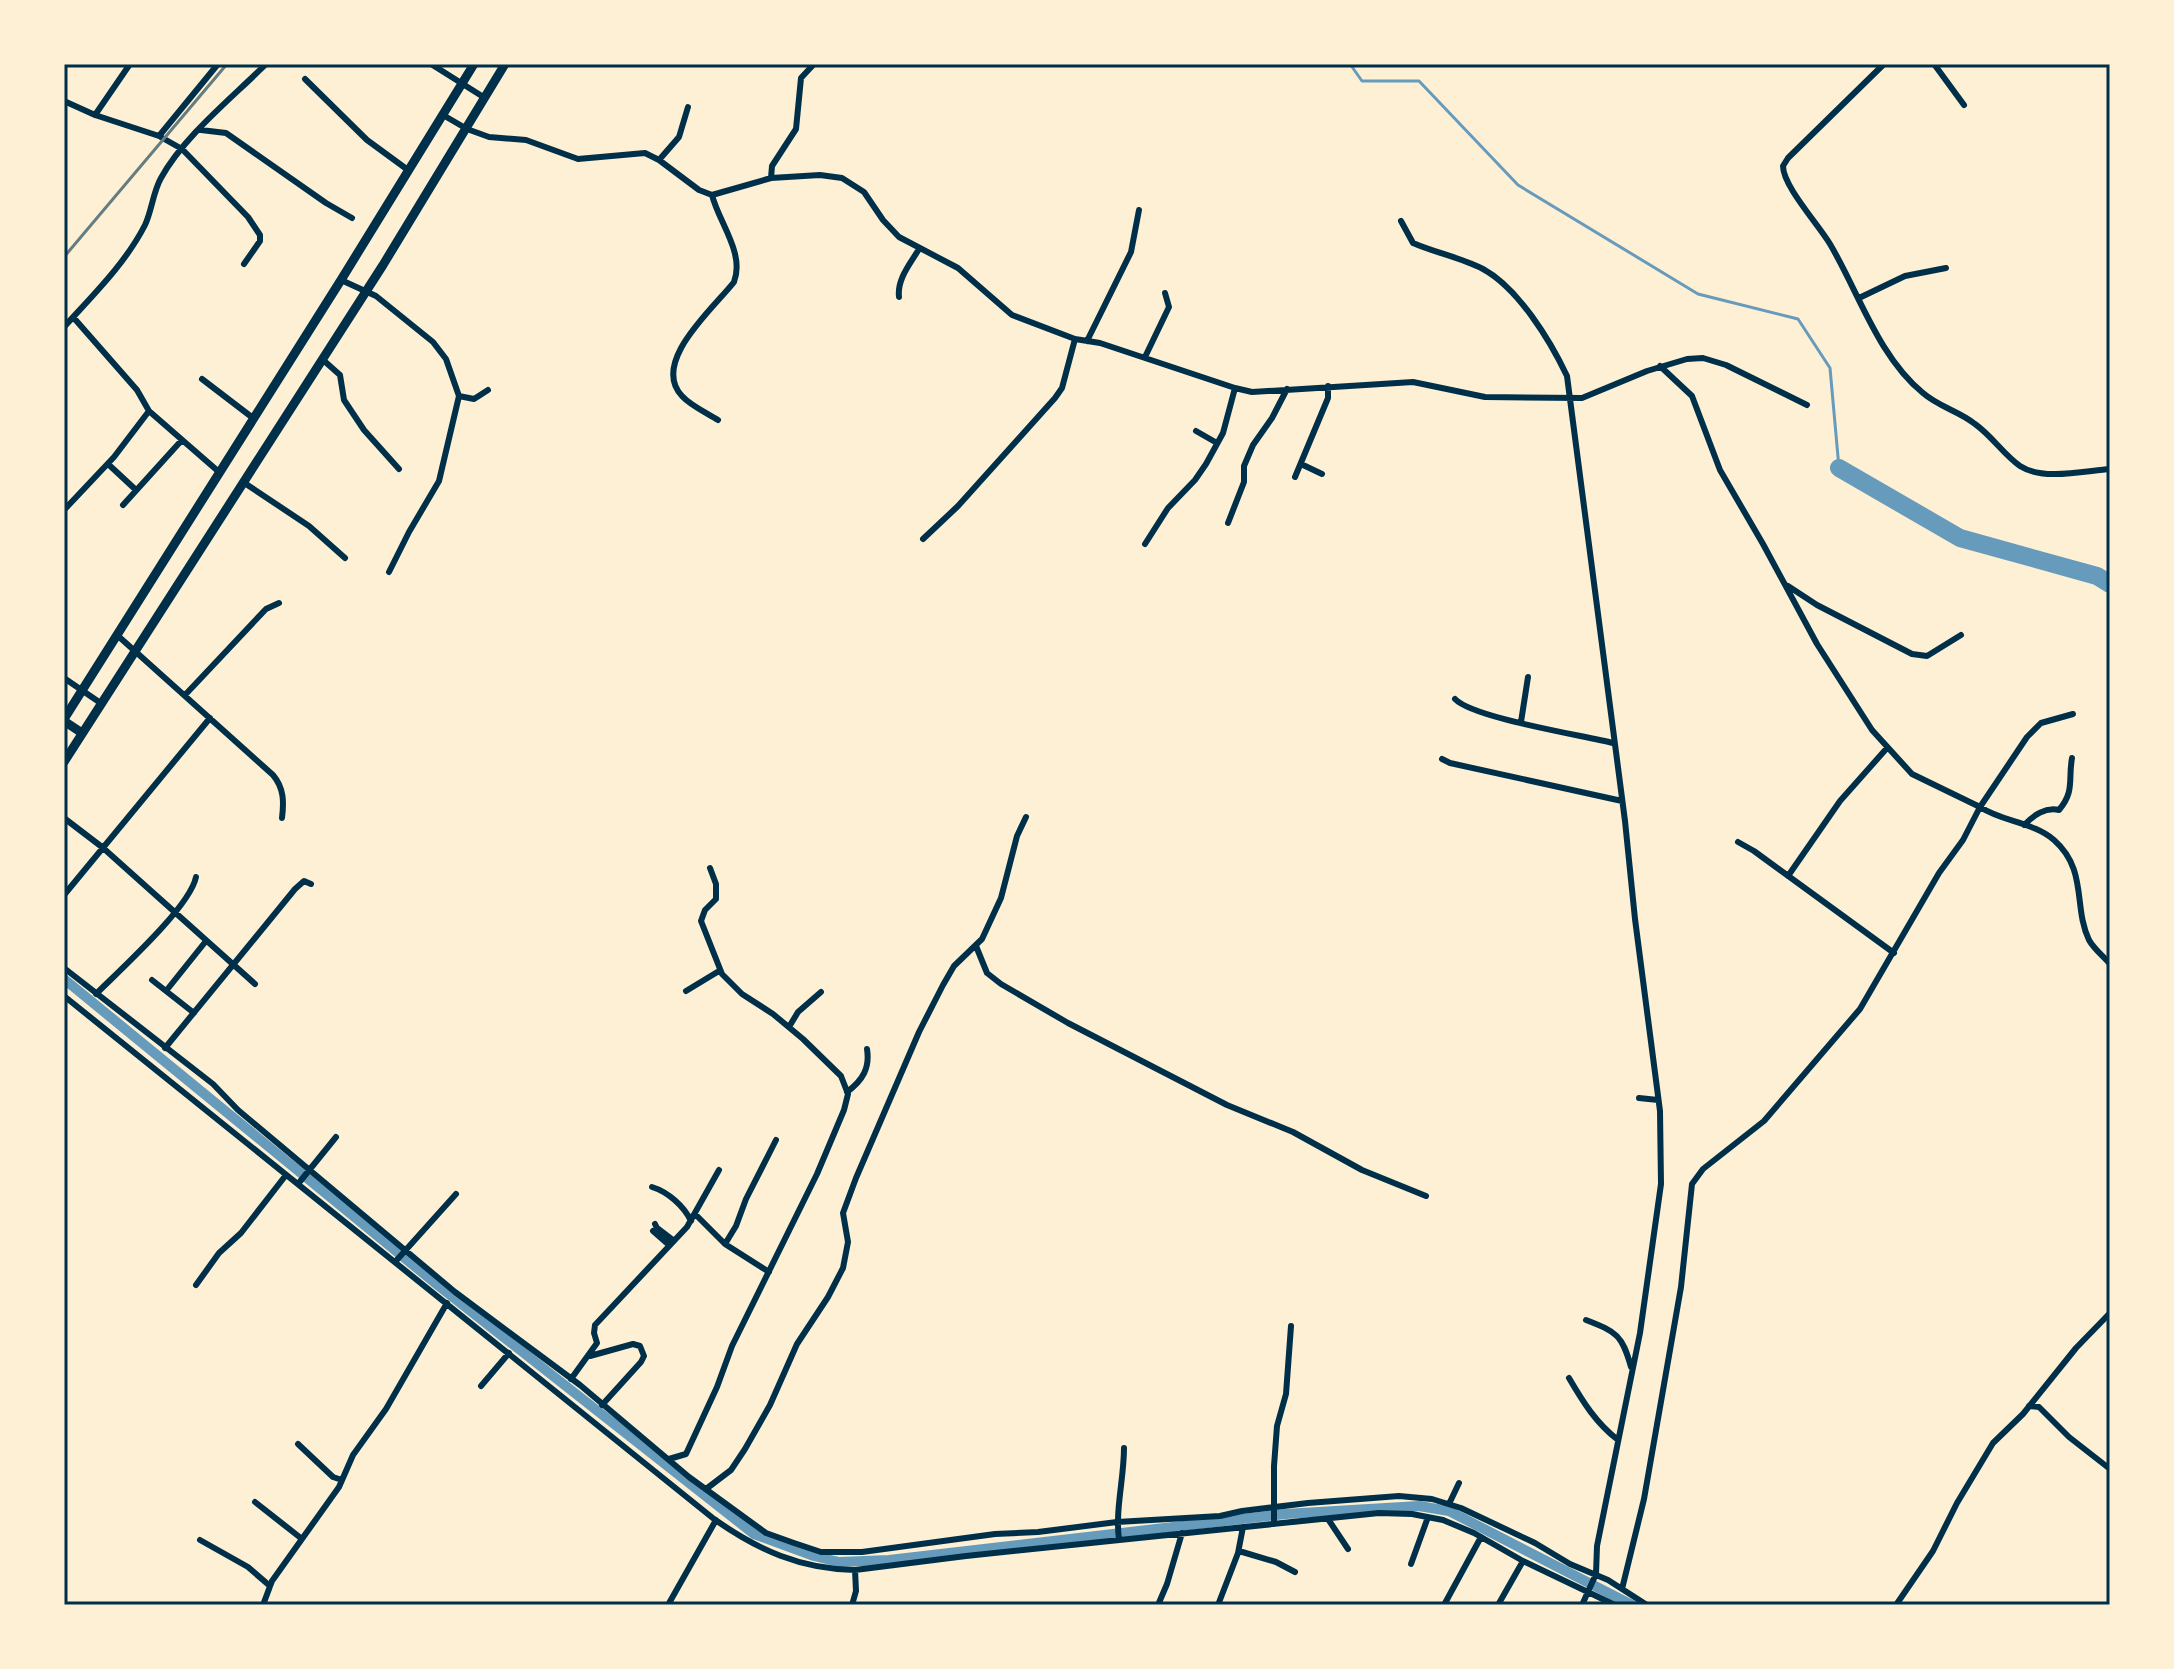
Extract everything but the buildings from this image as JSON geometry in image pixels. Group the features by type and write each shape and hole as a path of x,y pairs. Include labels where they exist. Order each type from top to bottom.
{"main road":[{"path":"82,733 64,720 474,64"},
{"path":"64,762 366,292 505,64"}],"street":[{"path":"95,115 130,64"},
{"path":"159,136 218,64"},
{"path":"64,327 117,268 135,242 149,215 161,178 182,149 266,64"},
{"path":"431,64 485,98"},
{"path":"797,64 805,72"},
{"path":"771,178 772,166 796,129 799,85 805,72 814,64"},
{"path":"1884,64 1783,166 1785,178 1818,223 1894,365 1921,392 1979,426 2021,467 2039,474 2110,469"},
{"path":"1934,64 1964,105"},
{"path":"305,79 367,140 408,170"},
{"path":"64,101 95,115 159,136 182,149 248,217 260,235 260,241 244,264"},
{"path":"659,160 679,137 688,107"},
{"path":"443,115 489,137 526,140 578,159 645,153 699,190 712,195 771,178 820,175 842,178 864,192 899,237 958,268 1012,315 1075,339 1145,357 1252,392 1413,382 1485,397 1582,398 1660,366 1687,359 1713,360 1807,405"},
{"path":"201,130 226,133 352,218"},
{"path":"712,195 737,259 738,272 734,282 685,340 676,356 673,370 674,381 681,395 718,420"},
{"path":"1087,341 1131,252 1139,210"},
{"path":"1401,221 1413,243 1481,268 1507,285 1560,360 1567,376 1658,1100 1661,1184 1632,1370 1597,1546 1594,1577 1582,1605"},
{"path":"899,297 902,278 919,249"},
{"path":"1859,298 1905,276 1946,268"},
{"path":"341,280 381,300 441,350 459,396 439,481 389,572"},
{"path":"1145,357 1169,307 1165,293"},
{"path":"73,317 137,390 149,411 219,472"},
{"path":"923,539 958,506 1062,388 1075,339"},
{"path":"322,359 340,375 344,400 364,430 399,469"},
{"path":"1660,366 1692,396 1720,470 1843,687 1887,748 1912,774 2004,820 2037,829 2054,840 2074,866 2088,937 2110,964"},
{"path":"202,379 253,418"},
{"path":"1295,477 1328,398 1328,386"},
{"path":"1145,544 1177,496 1200,472 1217,443 1230,413 1235,388"},
{"path":"1228,523 1244,482 1244,466 1253,445 1287,389"},
{"path":"459,396 474,399 488,390"},
{"path":"64,510 108,464 149,411"},
{"path":"1196,431 1217,443"},
{"path":"123,505 181,441"},
{"path":"108,464 136,490"},
{"path":"1301,464 1322,474"},
{"path":"243,482 309,526 345,558"},
{"path":"1785,584 1817,605 1912,654 1927,656 1961,635"},
{"path":"185,695 266,609 279,603"},
{"path":"117,635 278,780 284,803 282,818"},
{"path":"1521,722 1528,677"},
{"path":"64,678 102,704"},
{"path":"1455,699 1472,710 1613,743"},
{"path":"1622,1589 1644,1499 1681,1287 1692,1184 1703,1169 1764,1121 1860,1009 1939,873 2027,737 2041,723 2073,714"},
{"path":"64,895 210,718"},
{"path":"1788,876 1840,801 1887,748"},
{"path":"2024,825 2049,808 2059,810 2067,800 2071,791 2069,773 2072,758"},
{"path":"1442,759 1622,801"},
{"path":"706,1489 731,1470 745,1449 770,1405 797,1344 843,1268 848,1242 843,1213 856,1178 919,1032 943,985 954,966 982,939 1001,898 1017,836 1026,817"},
{"path":"64,818 102,847 255,984"},
{"path":"1738,842 1894,953"},
{"path":"669,1459 686,1454 732,1346 817,1174 844,1110 847,1092 841,1076 789,1027 742,994 719,971 701,921 717,895 710,868"},
{"path":"96,994 191,894 196,877"},
{"path":"165,1048 300,884 304,881 311,884"},
{"path":"166,991 206,941"},
{"path":"976,946 987,973 1068,1023 1227,1105 1293,1132 1362,1170 1426,1196"},
{"path":"64,968 213,1084 447,1303 625,1443 716,1520 750,1544 785,1559 821,1569 855,1570 1118,1538 1379,1513 1443,1520 1615,1605"},
{"path":"686,991 719,971"},
{"path":"152,980 194,1013"},
{"path":"789,1027 798,1012 821,992"},
{"path":"64,996 286,1175 455,1292 571,1379 633,1433 766,1533 821,1552 862,1552 995,1534 1220,1516 1308,1503 1399,1496 1449,1504 1535,1543 1647,1605"},
{"path":"847,1092 859,1083 867,1069 867,1049"},
{"path":"1639,1098 1658,1100"},
{"path":"299,1183 336,1137"},
{"path":"725,1244 776,1140"},
{"path":"571,1379 597,1343 593,1329 595,1325 693,1217 719,1170"},
{"path":"196,1285 219,1253 241,1233 286,1175"},
{"path":"652,1187 670,1195 725,1244 769,1272"},
{"path":"400,1256 456,1194"},
{"path":"654,1228 671,1243"},
{"path":"263,1605 270,1586 342,1480 353,1455 386,1409 447,1303"},
{"path":"1896,1605 1933,1551 1993,1443 2110,1313"},
{"path":"1586,1320 1606,1328 1624,1341 1632,1370"},
{"path":"1274,1523 1277,1426 1286,1394 1291,1326"},
{"path":"589,1356 633,1344 644,1351 641,1362 602,1405"},
{"path":"481,1386 509,1353"},
{"path":"1569,1378 1590,1412 1618,1440"},
{"path":"2028,1406 2039,1407 2069,1437 2110,1469"},
{"path":"625,1443 633,1433"},
{"path":"298,1444 333,1477 342,1480"},
{"path":"1118,1538 1124,1448"},
{"path":"1449,1504 1459,1483"},
{"path":"255,1502 302,1539"},
{"path":"1411,1564 1428,1517"},
{"path":"1328,1519 1348,1549"},
{"path":"668,1605 716,1520"},
{"path":"1218,1605 1239,1551 1243,1527"},
{"path":"1158,1605 1182,1533"},
{"path":"1444,1605 1481,1537"},
{"path":"200,1540 255,1572 270,1586"},
{"path":"1239,1551 1276,1562 1295,1572"},
{"path":"1498,1605 1523,1561"},
{"path":"852,1605 856,1591 855,1570"}],"waterway":[{"path":"1350,64 1362,81 1419,81 1518,185 1698,294 1798,319 1830,368 1839,468"},
{"path":"1839,468 1960,538 2097,576 2110,584"},
{"path":"64,979 440,1287 754,1534 839,1562 889,1560 1285,1514 1419,1506 1449,1511 1632,1605"}],"railway":[{"path":"64,257 227,64"}]}
